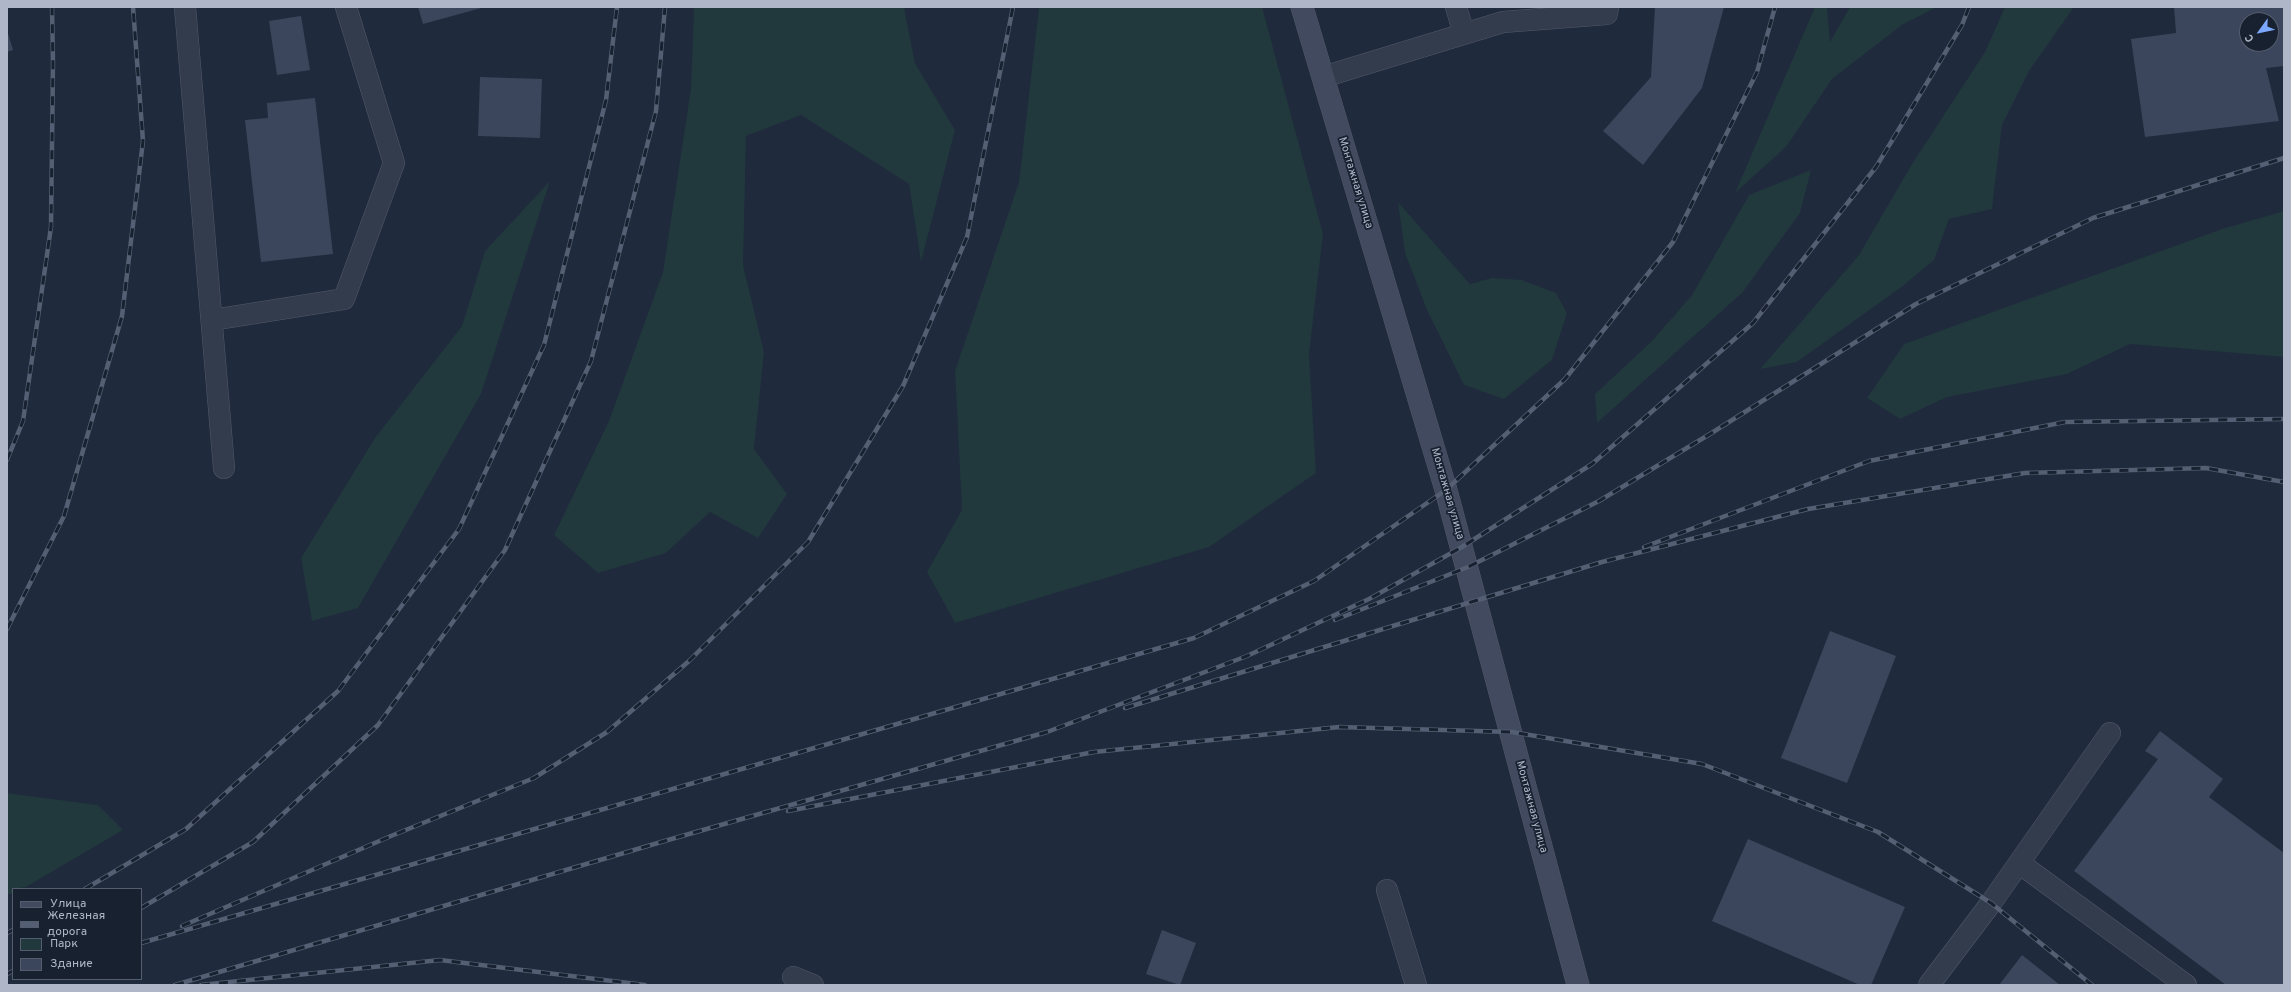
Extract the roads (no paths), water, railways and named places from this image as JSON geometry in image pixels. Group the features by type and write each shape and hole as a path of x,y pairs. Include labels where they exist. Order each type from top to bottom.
{"street":[{"name":"Монтажная улица","path":"1302,7 1446,490 1578,985"}],"lane":[{"path":"185,7 224,468"},
{"path":"212,320 344,299 394,163 346,7"},
{"path":"1456,7 1464,34"},
{"path":"1323,77 1504,22 1607,14 1608,7"},
{"path":"1929,985 2019,863 2110,734"},
{"path":"2019,863 2186,985"},
{"path":"1387,890 1416,985"},
{"path":"793,977 814,985"}],"railway":[{"path":"7,460 23,421 51,227 53,63 52,7"},
{"path":"7,629 64,516 122,316 143,141 133,7"},
{"path":"87,888 186,829 338,691 459,529 544,345 606,100 617,7"},
{"path":"142,907 253,842 378,725 505,550 591,361 656,111 665,7"},
{"path":"182,926 391,836 534,778 607,732 689,661 808,542 903,386 967,237 1013,7"},
{"path":"142,943 1194,638 1314,581 1446,490 1565,379 1673,242 1757,72 1775,7"},
{"path":"175,985 668,840 1047,732 1247,656 1369,599 1462,547 1592,464 1753,323 1876,167 1962,25 1969,7"},
{"path":"1335,620 1468,567 1599,501 1710,434 1916,304 2093,218 2284,158"},
{"path":"1644,547 1869,461 2065,422 2284,419"},
{"path":"1125,708 1602,562 1808,509 2025,473 2206,468 2284,482"},
{"path":"788,811 1094,752 1339,727 1512,732 1702,764 1878,832 1991,903 2092,985"},
{"path":"7,933 12,930"},
{"path":"201,985 440,960 645,985"},
{"path":"7,974 12,972"}]}
